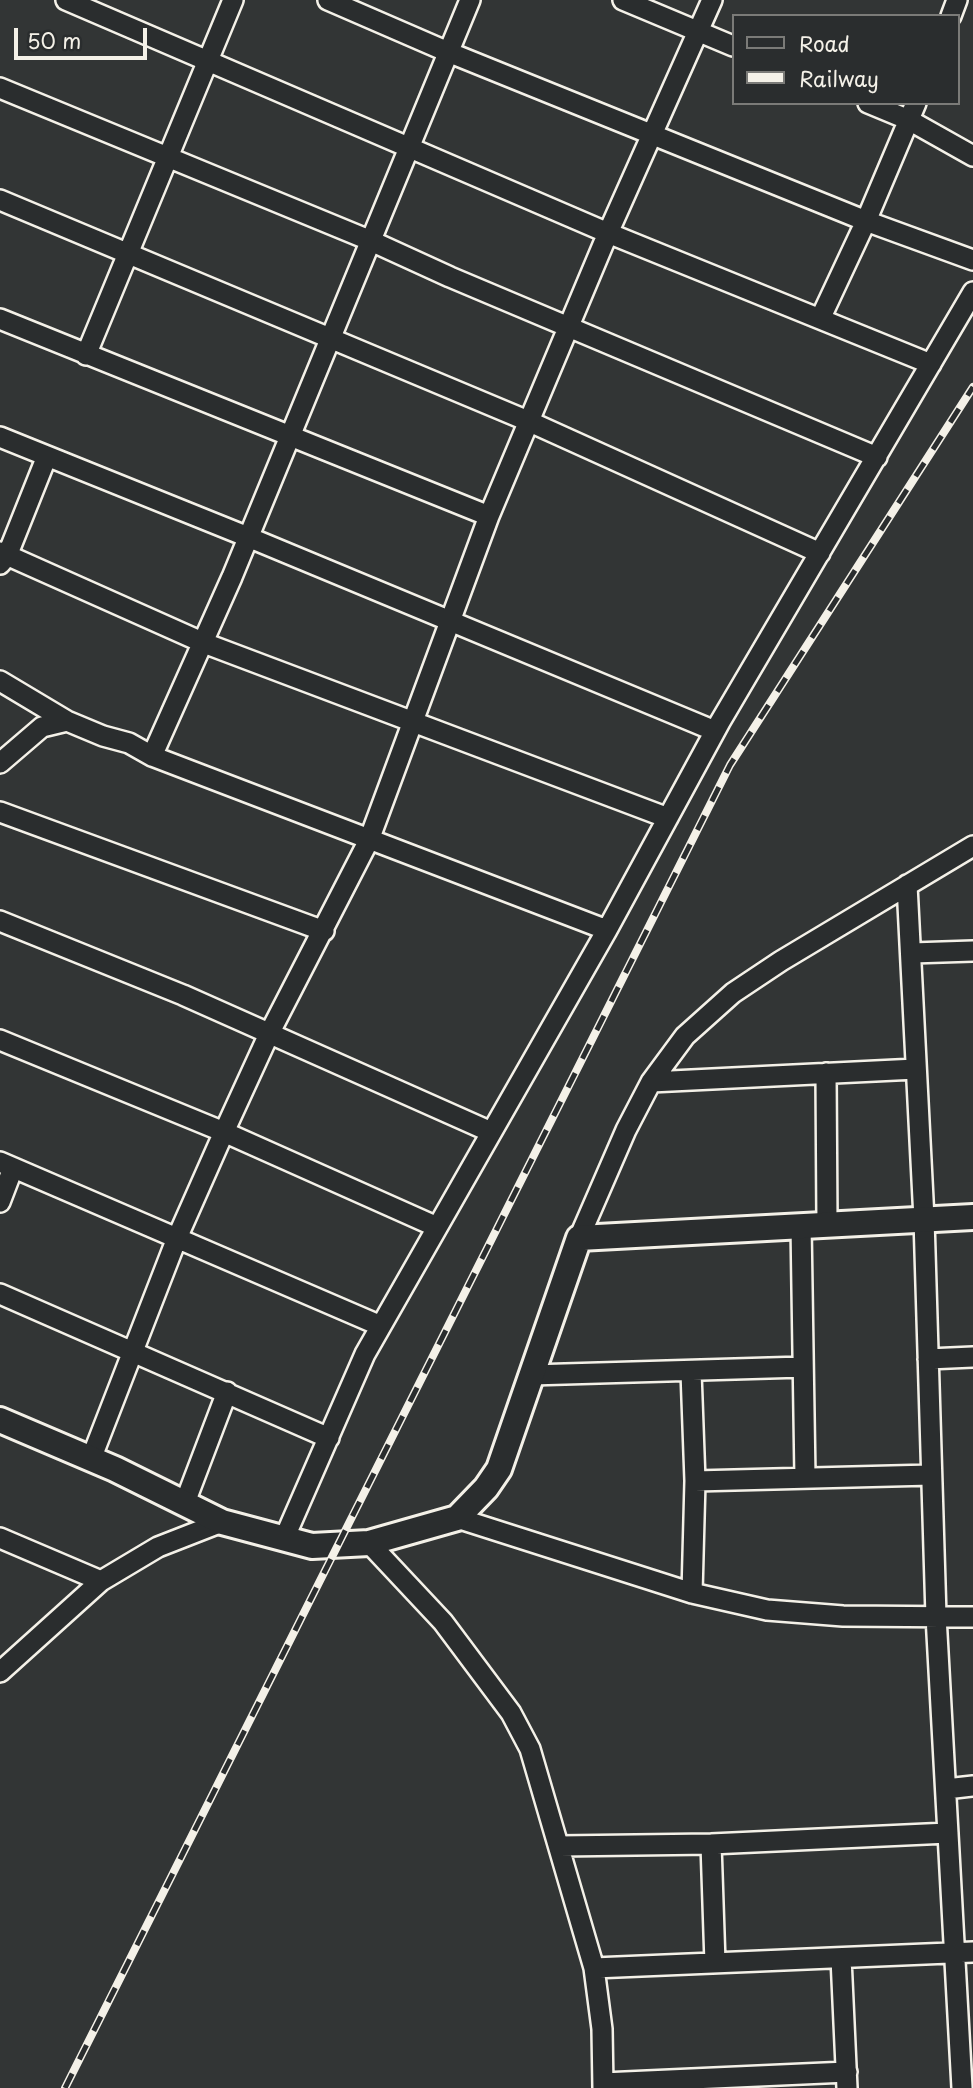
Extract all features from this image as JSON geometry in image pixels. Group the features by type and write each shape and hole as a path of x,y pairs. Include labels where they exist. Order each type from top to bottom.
{"street":[{"path":"66,0 608,233 821,317 931,364"},
{"path":"86,355 233,0"},
{"path":"328,0 448,52 866,222 973,260"},
{"path":"152,756 204,643 470,0"},
{"path":"623,0 732,47"},
{"path":"90,1459 177,1238 269,1034 369,840 489,516 608,233 712,0"},
{"path":"0,88 369,240 568,328 638,354 877,457"},
{"path":"878,105 912,112 973,156"},
{"path":"821,317 866,222 912,112"},
{"path":"0,200 528,421 820,553"},
{"path":"284,1539 365,1354 607,930 715,732 973,292"},
{"path":"0,318 489,516"},
{"path":"0,438 248,537 715,732"},
{"path":"47,456 2,558 204,643 668,818"},
{"path":"0,681 67,722 129,743 152,756 607,930"},
{"path":"0,763 42,727 67,722"},
{"path":"0,811 324,931"},
{"path":"0,1420 90,1459 222,1522 312,1546 369,1543 457,1518 486,1489 499,1469 579,1238 626,1130 651,1082 685,1036 733,993 973,846"},
{"path":"907,886 924,1219 936,1616 948,1833 964,1952 966,2084"},
{"path":"0,921 269,1034 491,1132"},
{"path":"912,953 973,951"},
{"path":"0,1040 225,1132 438,1227"},
{"path":"651,1082 916,1069"},
{"path":"826,1073 827,1224"},
{"path":"0,1202 7,1165 382,1326"},
{"path":"579,1238 973,1217"},
{"path":"801,1225 805,1478"},
{"path":"0,1294 329,1438"},
{"path":"928,1359 973,1357"},
{"path":"531,1375 803,1367"},
{"path":"691,1372 695,1481 692,1593"},
{"path":"184,1505 227,1392"},
{"path":"695,1481 931,1475"},
{"path":"457,1518 692,1593 780,1611 843,1616 973,1617"},
{"path":"0,1672 101,1581 158,1547 222,1522"},
{"path":"0,1538 101,1581"},
{"path":"369,1543 443,1622 511,1713 530,1749 594,1968 602,2029 603,2085 847,2080 841,1958"},
{"path":"946,1789 973,1786"},
{"path":"560,1846 711,1844 948,1833"},
{"path":"711,1844 715,1963"},
{"path":"594,1968 964,1952"}],"railway":[{"path":"65,2088 730,765 973,387"}]}
